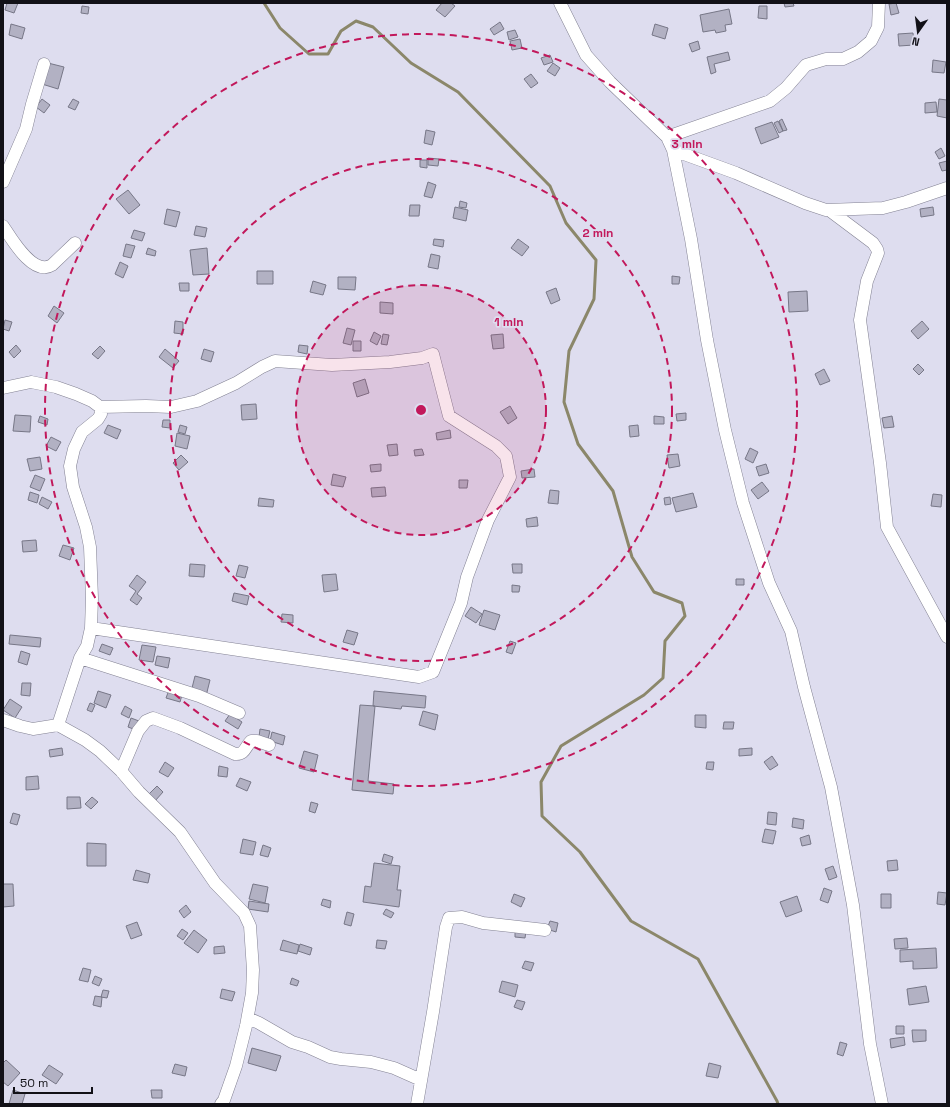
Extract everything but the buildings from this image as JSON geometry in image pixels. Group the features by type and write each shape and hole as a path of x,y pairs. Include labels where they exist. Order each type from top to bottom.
{"street":[{"path":"560,3 586,54 610,82 667,137 673,150 692,239 707,340 726,437 743,503 767,576 791,631 804,687 831,787 853,905 870,1044 882,1104"},
{"path":"667,137 770,101 786,88 806,65 826,59 843,59 858,52 871,41 878,27 879,3"},
{"path":"3,182 7,176 26,129 44,64"},
{"path":"673,150 829,210 873,243 877,249 877,257 867,281 863,297 860,320 880,463 887,527 947,637"},
{"path":"829,210 883,208 947,188"},
{"path":"3,226 21,253 43,268 48,268 52,265 75,243"},
{"path":"3,388 32,382 56,387 76,394 92,401 100,407 171,407 197,401 236,383 275,361 332,365 390,362 422,358 433,354 449,416 496,446 506,456 510,477 488,520 466,577 461,602 433,672 419,678 90,628"},
{"path":"58,725 80,658 87,646 92,598 90,546 86,527 73,487 70,466 74,449 82,432 98,419 101,414 100,407"},
{"path":"80,658 199,696 239,713"},
{"path":"121,771 138,731 146,721 153,718 180,728 235,754 240,754 245,751 251,741 269,745"},
{"path":"3,720 20,726 33,728 58,725 85,740 100,751 180,832 215,884 244,913 250,926 254,970 252,993 248,1018 236,1066 224,1100 221,1104"},
{"path":"416,1104 446,928 449,918 462,917 483,923 545,930"},
{"path":"248,1018 292,1042 330,1056 341,1059 372,1062 394,1068 421,1080"}],"waterway":[{"path":"264,3 280,28 309,54 328,54 341,31 356,21 373,27 411,63 458,92 550,186 566,223 596,260 594,299 569,351 564,402 578,444 613,491 632,557 654,592 682,603 685,616 665,641 663,678 644,695 561,746 541,782 542,816 580,852 631,921 698,959 778,1104"}]}
